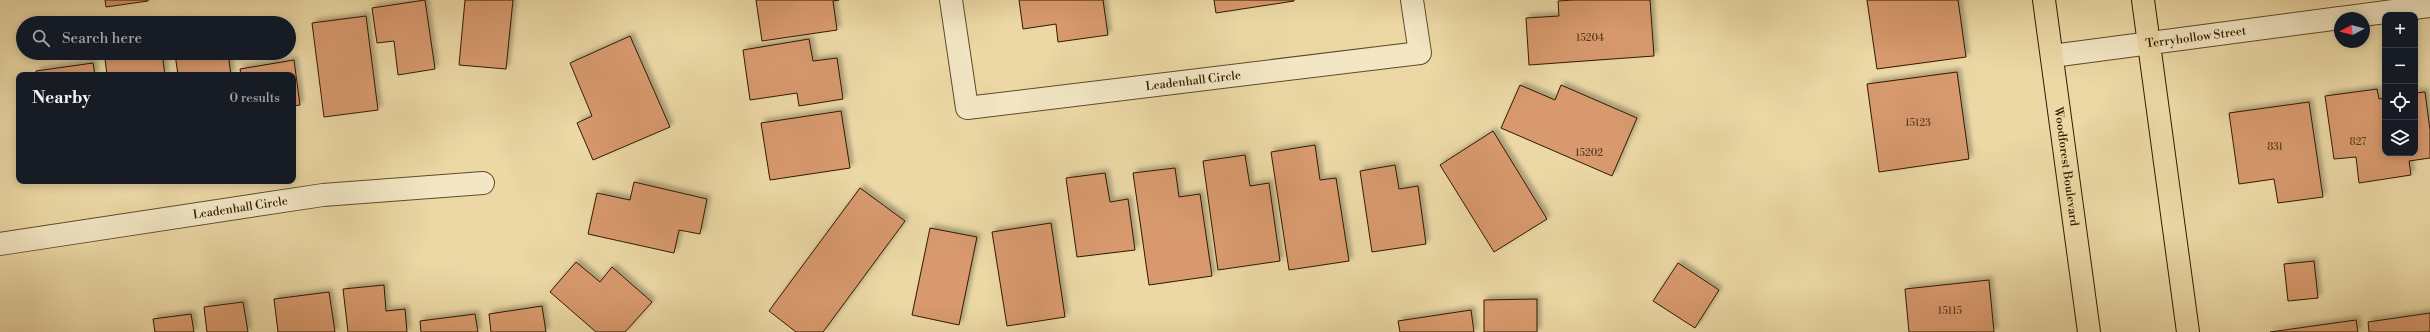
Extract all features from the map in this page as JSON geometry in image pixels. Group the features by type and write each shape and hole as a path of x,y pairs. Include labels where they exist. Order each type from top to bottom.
{"main road":[{"name":"Woodforest Boulevard","path":"2044,0 2089,332"},
{"path":"2143,0 2188,332"}],"street":[{"name":"Leadenhall Circle","path":"951,0 967,108 1420,53 1412,0"},
{"name":"Terryhollow Street","path":"2370,14 2430,6"},
{"name":"Terryhollow Street","path":"2052,56 2334,19"},
{"name":"Leadenhall Circle","path":"0,244 323,195 483,183"}],"building":[{"path":"105,0 148,0 148,1 106,7"},
{"path":"425,0 435,69 398,75 394,41 377,43 372,8"},
{"path":"465,0 513,0 506,69 459,65"},
{"path":"756,0 839,0 833,1 837,30 762,41"},
{"path":"1019,0 1103,0 1108,35 1058,42 1056,24 1023,29"},
{"path":"1214,0 1294,0 1294,1 1216,13"},
{"path":"1650,0 1654,56 1529,65 1526,18 1559,16 1558,1"},
{"path":"1867,0 1958,0 1966,57 1877,69"},
{"path":"366,16 378,110 324,117 312,23"},
{"path":"630,36 670,127 593,160 577,123 592,116 570,63"},
{"path":"809,39 813,61 837,58 843,99 799,106 797,93 750,100 743,50"},
{"path":"105,60 163,60 165,72 107,72"},
{"path":"176,60 229,60 231,72 178,72"},
{"path":"294,60 296,72 240,72 240,69"},
{"path":"93,63 94,72 36,72"},
{"path":"1957,72 1969,159 1879,172 1867,84"},
{"path":"296,75 300,105 296,106"},
{"path":"1520,85 1555,100 1561,85 1637,118 1612,176 1501,128"},
{"path":"2377,89 2379,99 2382,98 2382,156 2418,156 2418,93 2425,92 2430,130 2430,158 2409,161 2411,175 2359,183 2356,157 2334,159 2325,96"},
{"path":"2309,102 2323,197 2278,203 2274,179 2239,184 2229,113"},
{"path":"841,111 850,168 770,180 761,123"},
{"path":"1493,131 1547,219 1494,252 1440,165"},
{"path":"1315,145 1320,180 1336,178 1349,261 1289,270 1271,152"},
{"path":"1245,155 1250,186 1269,183 1280,261 1218,270 1203,161"},
{"path":"1395,165 1399,189 1418,186 1426,244 1372,252 1360,171"},
{"path":"1175,168 1179,197 1200,194 1212,276 1149,285 1133,173"},
{"path":"1105,173 1110,202 1128,199 1135,250 1077,257 1066,178"},
{"path":"634,182 707,199 700,234 679,230 674,253 588,234 597,193 630,200"},
{"path":"860,188 905,221 823,332 796,332 769,311"},
{"path":"1051,223 1065,317 1007,326 992,232"},
{"path":"930,228 977,237 959,325 912,315"},
{"path":"2314,261 2318,298 2288,301 2284,264"},
{"path":"576,262 600,282 612,267 652,302 625,332 596,332 550,292"},
{"path":"1678,263 1719,290 1695,328 1653,301"},
{"path":"1989,280 1994,332 1909,332 1905,289"},
{"path":"384,285 386,311 405,309 407,332 348,332 343,289"},
{"path":"329,292 335,332 278,332 274,299"},
{"path":"1537,299 1537,332 1484,332 1484,300"},
{"path":"243,302 248,332 207,332 204,307"},
{"path":"542,306 546,332 491,332 489,314"},
{"path":"1471,310 1474,332 1400,332 1398,321"},
{"path":"2430,313 2430,332 2369,332 2368,322"},
{"path":"191,314 194,332 155,332 153,319"},
{"path":"475,314 478,332 421,332 420,321"},
{"path":"2356,320 2358,332 2270,332"}]}
